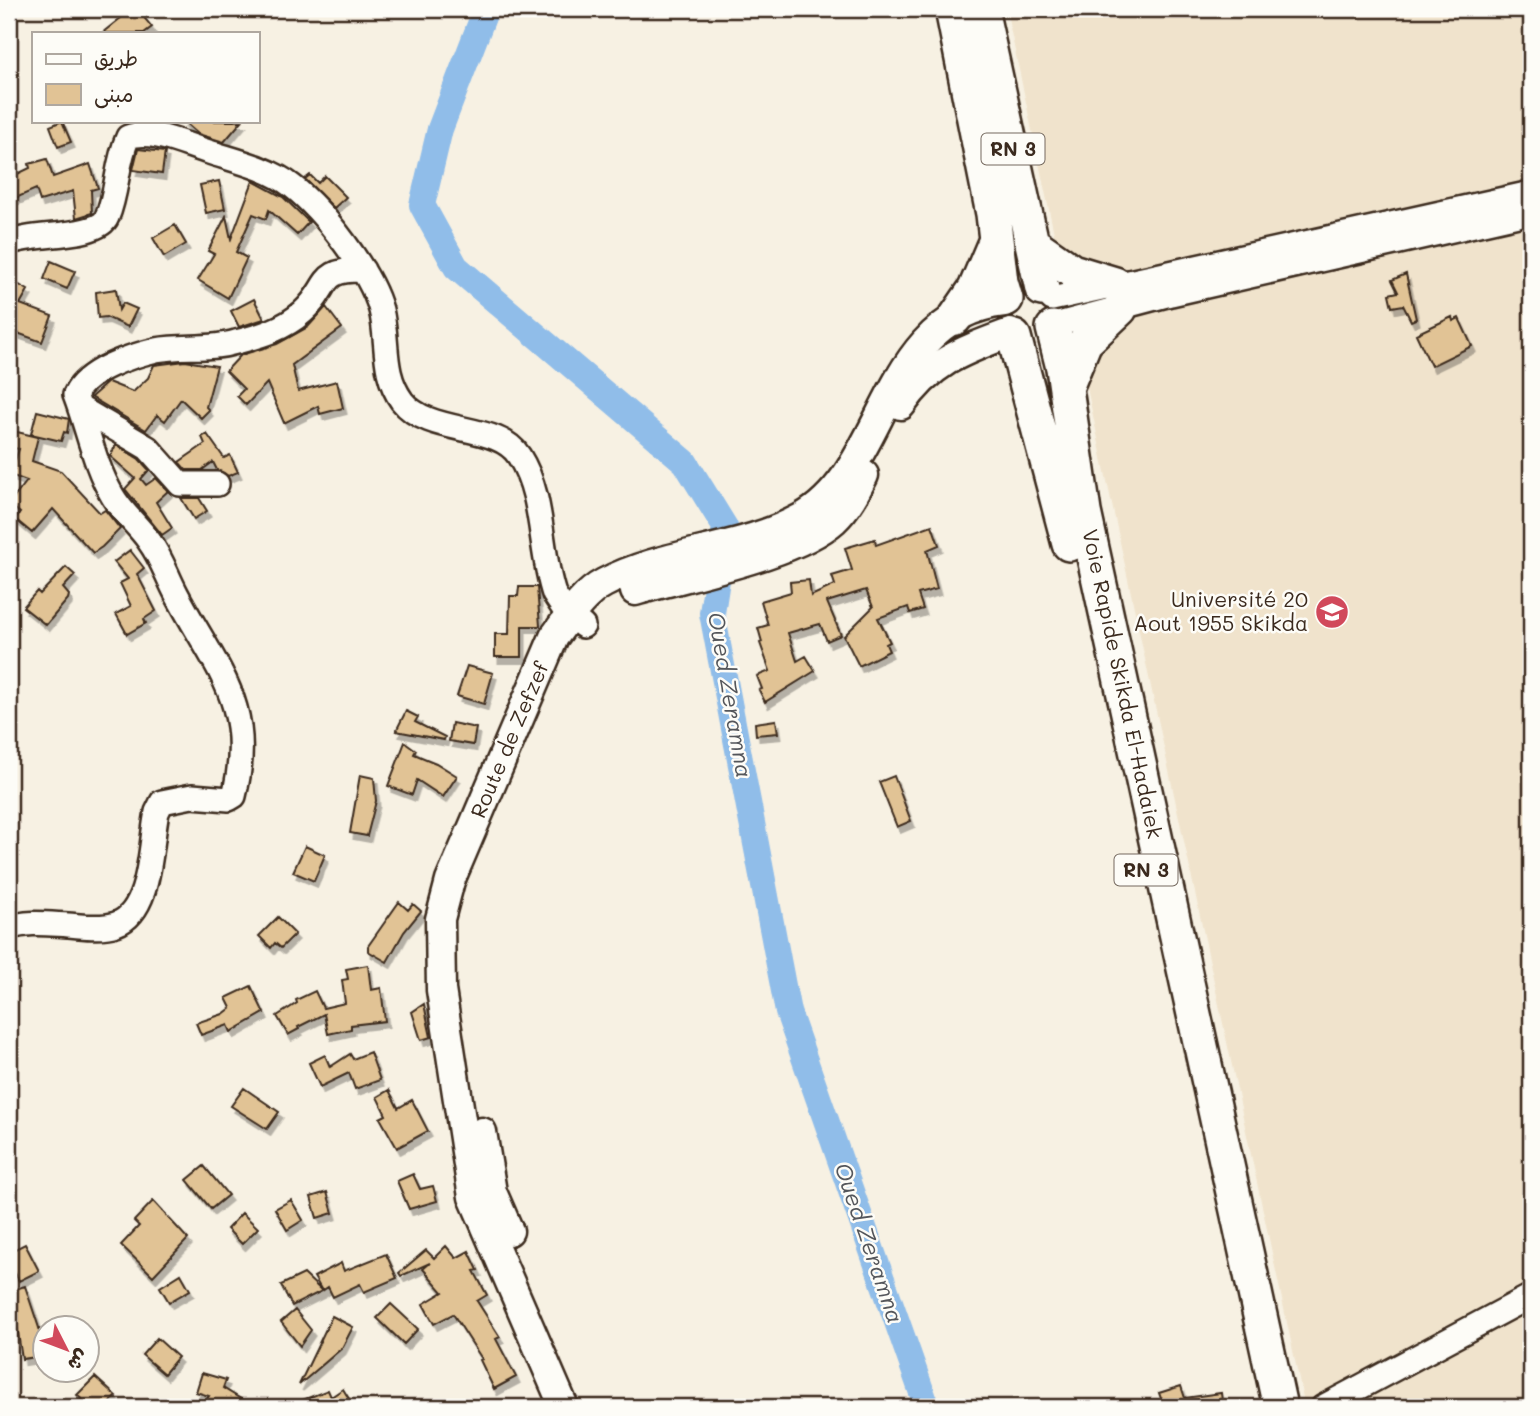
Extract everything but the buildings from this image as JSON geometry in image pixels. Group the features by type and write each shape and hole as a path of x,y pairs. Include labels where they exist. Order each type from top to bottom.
{"highway":[{"name":"Voie Rapide Skikda El-Hadaiek","path":"952,9 1001,282 1119,742 1257,1407"},
{"name":"Voie Rapide Skikda El-Hadaiek","path":"981,9 1060,349 1084,512 1280,1407"},
{"path":"955,318 979,281 995,240"},
{"path":"1035,245 1072,271 1117,297 1085,342 1075,360 1065,390"},
{"path":"1023,287 1050,310 1038,340 1026,341 1009,318 1023,287"}],"main road":[{"name":"Route de Zefzef","path":"564,1407 472,1197 441,990 440,919 450,881 554,637 613,597 675,568 737,552 806,539 833,521 849,503 902,403 922,378 1009,318 988,304 955,318 928,341 910,362 848,472 823,502 800,519 737,552"},
{"name":"Route de Zefzef","path":"577,620 465,883 457,922 455,956 456,987 492,1192 582,1407"}],"street":[{"path":"11,238 93,229 106,221 114,197 122,149 128,137 137,133 155,135 246,164 284,181 324,221 363,270 380,307 385,327 385,361 392,384 404,404 449,426 509,444 519,455 533,491 554,594 577,620"},
{"path":"1050,310 1152,289 1531,193"},
{"path":"1152,289 1531,212"},
{"path":"9,928 39,923 100,926 116,924 127,918 142,896 148,876 155,822 162,802 191,796 229,799 234,796 240,774 243,744 235,703 218,663 176,594 150,541 113,497 100,471 75,395 79,386 91,376 156,350 222,346 278,330 302,313 332,273 341,269 363,270"},
{"path":"80,408 148,448 180,484 218,484"},
{"path":"1323,1407 1531,1296"}],"shaded area":[{"name":"Université 20 Aout 1955 Skikda","path":"1006,9 1531,9 1531,1407 1305,1407"}],"waterway":[{"name":"Oued Zeramna","path":"486,9 440,129 422,205 456,267 685,462 725,527 712,613 788,1012 927,1407"}],"place":[{"name":"Université 20 Aout 1955 Skikda","path":"1332,612"}]}
